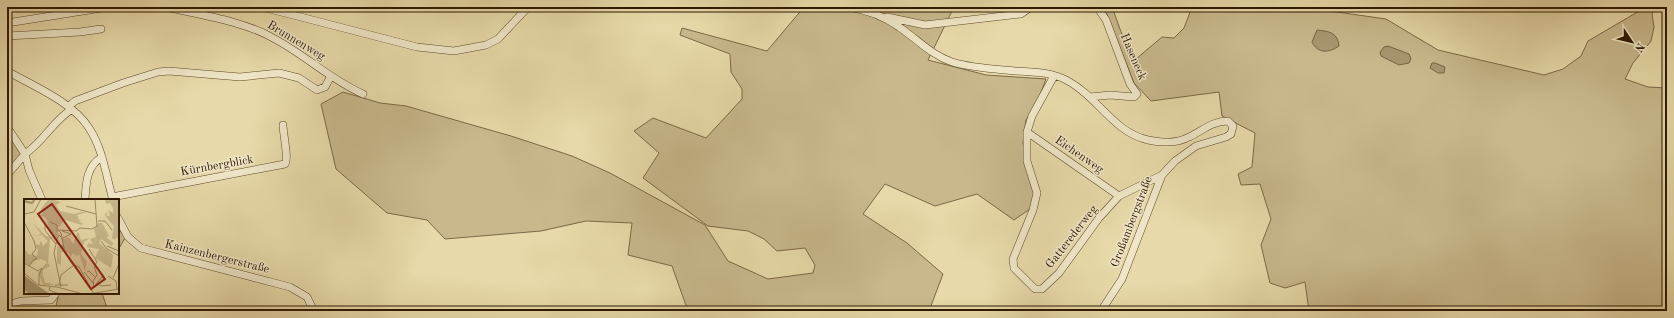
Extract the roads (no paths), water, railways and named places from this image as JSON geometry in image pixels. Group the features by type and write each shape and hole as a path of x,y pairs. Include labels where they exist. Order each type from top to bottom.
{"street":[{"path":"7,23 108,7"},
{"name":"Brunnenweg","path":"166,7 217,19 264,33 292,49 331,76 363,94"},
{"path":"262,7 417,47 454,51 486,45 498,39 528,7"},
{"name":"Großambergstraße","path":"849,7 882,16 899,26 929,51 951,61 975,66 1045,73 1069,81 1090,97 1117,124 1137,137 1147,140 1176,142 1189,137 1217,122 1228,121 1233,126 1232,134 1196,146 1175,161 1162,175 1122,279 1101,311"},
{"path":"882,16 925,25 1021,14 1031,7"},
{"name":"Haseneck","path":"1090,97 1110,95 1134,97 1137,94 1130,84 1106,20 1098,7"},
{"path":"7,36 101,30"},
{"path":"7,71 70,108 90,128 102,157 113,198"},
{"path":"7,175 25,154 36,146 54,122 82,99 158,72 169,71 240,77 279,73 299,78 317,90 325,87 331,76"},
{"name":"Gatterederweg","path":"1054,76 1032,116 1026,132 1027,161 1037,193 1033,210 1013,259 1014,268 1035,288 1042,289 1059,274 1099,218 1119,196 1162,175"},
{"name":"Kürnbergblick","path":"113,198 285,164 287,159 283,138 283,125"},
{"path":"7,127 25,154 34,182 42,199"},
{"name":"Eichenweg","path":"1026,132 1119,196"},
{"path":"85,199 88,174 96,162 102,157"},
{"name":"Kainzenbergerstraße","path":"119,220 128,237 141,248 290,287 307,297 314,311"},
{"path":"7,305 51,300 55,294"},
{"path":"16,303 17,311"}]}
